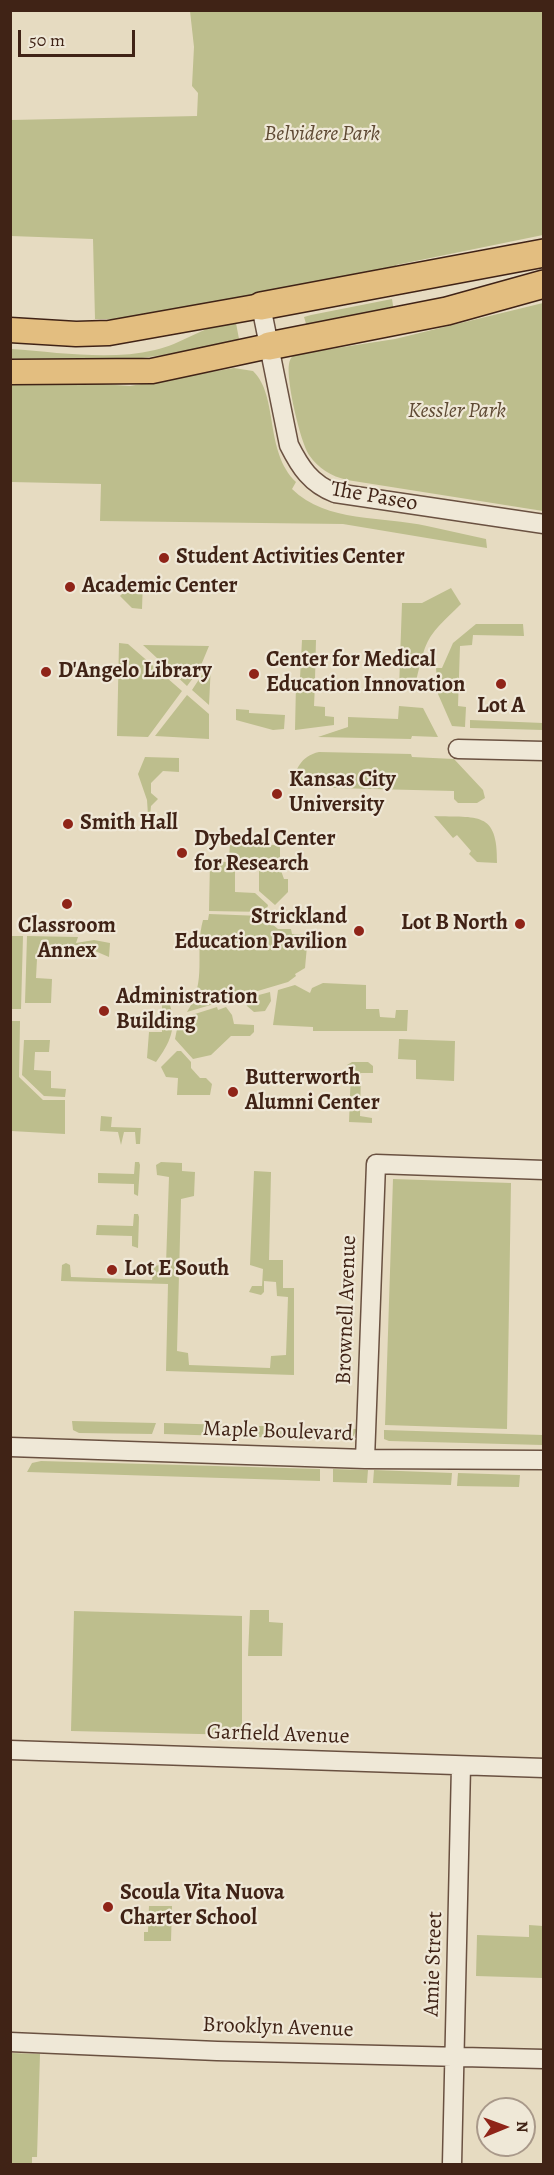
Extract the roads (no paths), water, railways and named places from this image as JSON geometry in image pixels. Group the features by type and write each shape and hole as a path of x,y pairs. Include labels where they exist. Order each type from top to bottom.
{"highway":[{"path":"261,306 543,253"},
{"path":"269,346 447,311 543,284"}],"main road":[{"path":"10,330 76,334 109,333 261,306"},
{"path":"10,372 152,371 269,346"}],"street":[{"name":"The Paseo","path":"261,306 289,445 298,463 321,488 335,493 543,524"},
{"path":"458,749 543,751"},
{"name":"Brownell Avenue","path":"365,1459 376,1164 543,1170"},
{"name":"Maple Boulevard","path":"10,1447 365,1459 543,1460"},
{"name":"Garfield Avenue","path":"10,1750 543,1768"},
{"name":"Amie Street","path":"452,2164 461,1766"},
{"name":"Brooklyn Avenue","path":"10,2042 217,2051 543,2059"}],"place":[{"name":"Student Activities Center","path":"164,558"},
{"name":"Academic Center","path":"70,587"},
{"name":"D'Angelo Library","path":"46,672"},
{"name":"Center for Medical Education Innovation","path":"254,674"},
{"name":"Lot A","path":"501,684"},
{"name":"Kansas City University","path":"277,794"},
{"name":"Smith Hall","path":"68,824"},
{"name":"Dybedal Center for Research","path":"182,853"},
{"name":"Classroom Annex","path":"67,904"},
{"name":"Lot B North","path":"520,924"},
{"name":"Strickland Education Pavilion","path":"359,931"},
{"name":"Administration Building","path":"104,1011"},
{"name":"Butterworth Alumni Center","path":"233,1092"},
{"name":"Lot E South","path":"112,1270"},
{"name":"Scoula Vita Nuova Charter School","path":"108,1907"}],"park label":[{"name":"Belvidere Park","path":"322,135"},
{"name":"Kessler Park","path":"457,412"}]}
